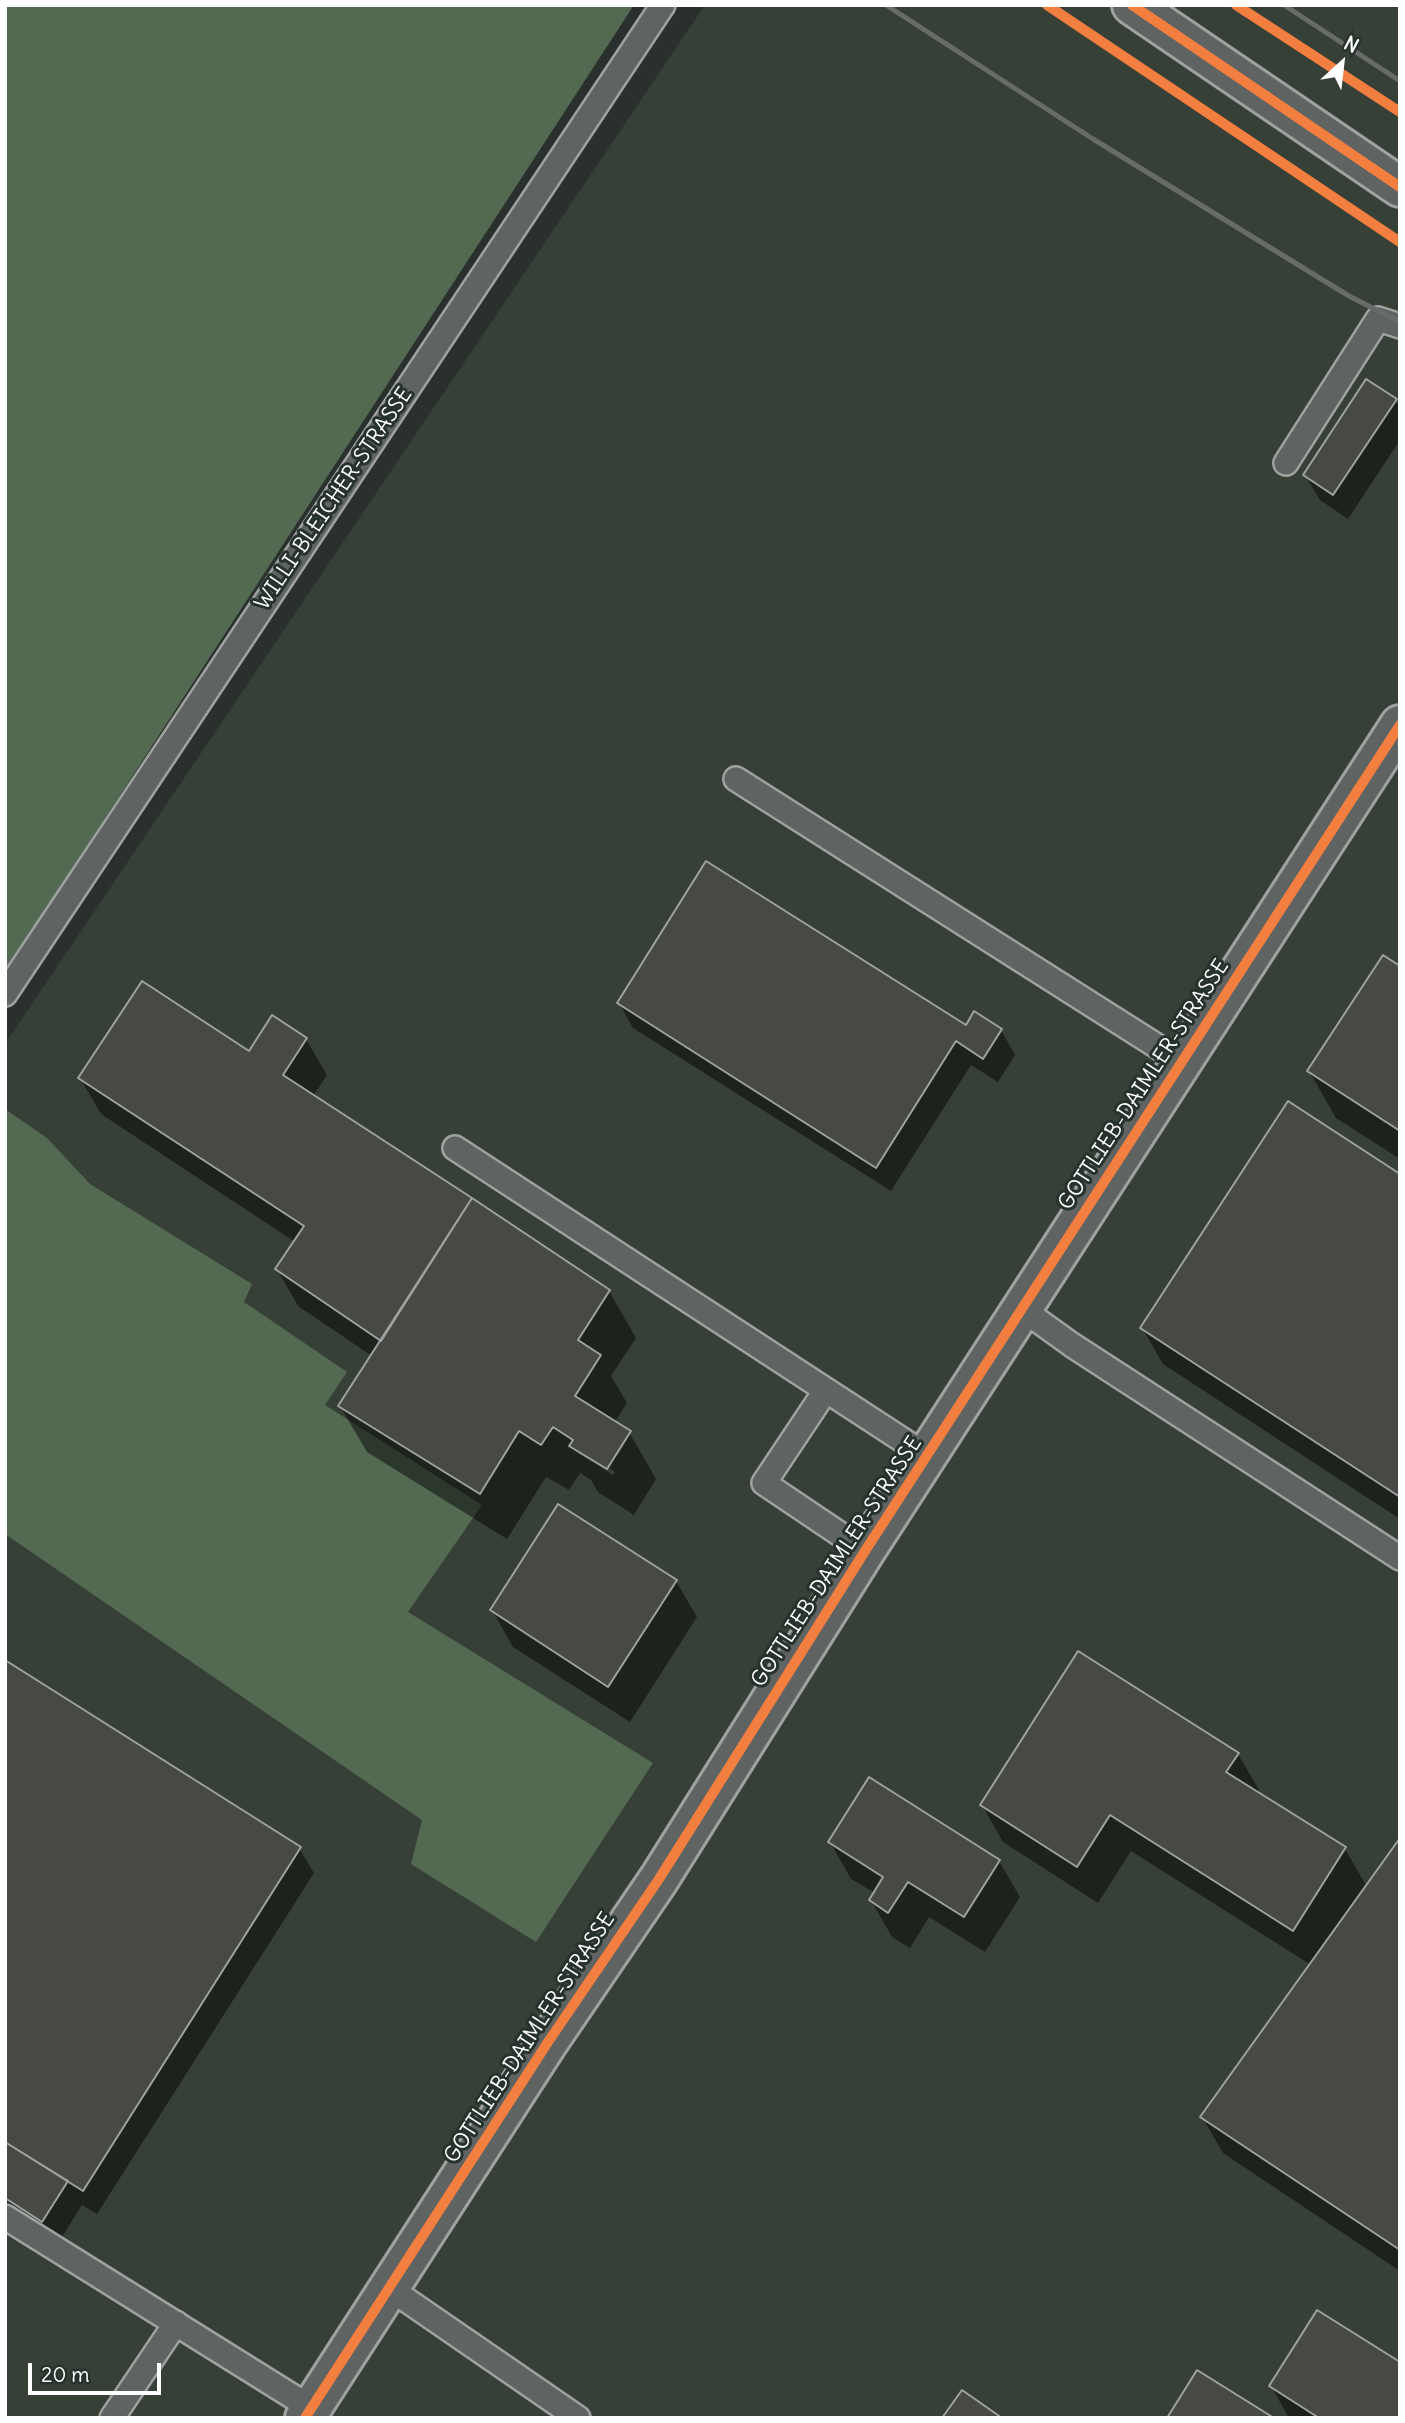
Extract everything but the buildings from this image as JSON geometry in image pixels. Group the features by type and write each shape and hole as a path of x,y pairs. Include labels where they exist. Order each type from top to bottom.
{"street":[{"path":"1132,5 1400,187"},
{"name":"GOTTLIEB-DAIMLER-STRASSE","path":"308,2413 548,2042 659,1879 865,1552 1400,725"}],"lane":[{"name":"WILLI-BLEICHER-STRASSE","path":"5,994 663,5"},
{"path":"1286,463 1378,319 1400,326"},
{"path":"736,779 1182,1062"},
{"path":"455,1148 928,1456"},
{"path":"1022,1310 1400,1558"},
{"path":"826,1390 764,1483 865,1552"},
{"path":"5,2217 176,2323 308,2413"},
{"path":"389,2288 578,2418"},
{"path":"112,2418 176,2323"}],"shaded area":[{"path":"705,5 1400,5 1400,2418 5,2418 5,1044"}],"green space":[{"path":"5,5 634,5 5,972"},
{"path":"5,1109 47,1138 90,1184 252,1284 244,1302 347,1372 325,1405 482,1505 408,1612 653,1763 536,1942 411,1864 422,1820 5,1534"}],"railway":[{"path":"886,5 1093,139 1349,296 1400,322"},
{"path":"1284,5 1400,81"}],"cycle path":[{"path":"1047,5 1400,242"},
{"path":"1132,5 1400,187"},
{"path":"1236,5 1400,112"},
{"path":"305,2418 548,2042 659,1879 865,1551 1400,725"}]}
